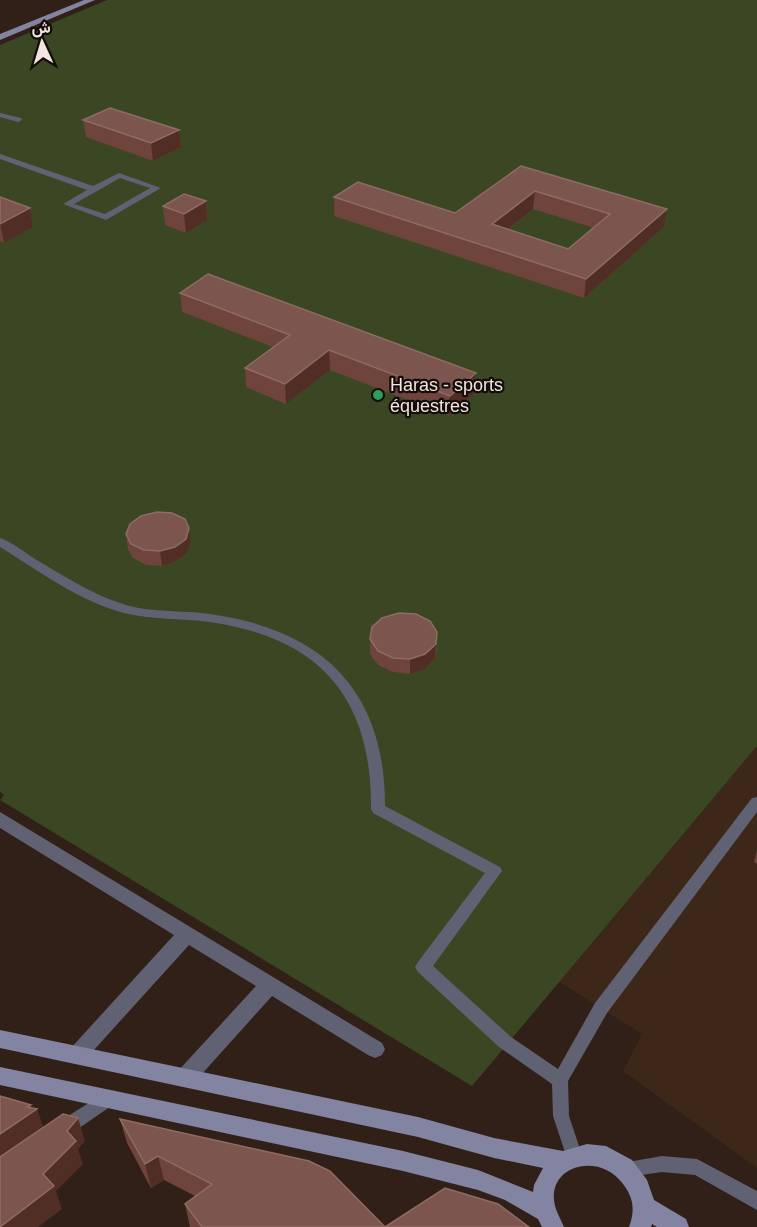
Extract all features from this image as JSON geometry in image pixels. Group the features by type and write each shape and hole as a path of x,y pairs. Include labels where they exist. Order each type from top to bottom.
{"main road":[{"path":"0,38 92,0"},
{"path":"0,1039 418,1127 494,1148 568,1158 588,1153 602,1155 628,1169 642,1193 642,1217 678,1227"},
{"path":"0,1076 321,1143 478,1180 511,1192 549,1219"},
{"path":"549,1219 543,1196 546,1182 552,1170 568,1158"}],"street":[{"path":"0,819 375,1049"},
{"path":"77,1055 186,935"},
{"path":"185,1078 269,985"}],"lane":[{"path":"0,115 18,120"},
{"path":"0,156 93,189 119,175 157,188 106,217 68,204 93,189"},
{"path":"0,542 71,584 116,606 210,618 259,629 301,646 330,666 347,688 366,720 377,766 378,809 495,871 423,967 505,1042 560,1080"},
{"path":"568,1158 561,1116 560,1080 601,1008 757,802"},
{"path":"56,1134 108,1099"},
{"path":"628,1169 662,1164 698,1167 757,1201"}],"shaded area":[{"path":"757,746 757,1168 623,1071 642,1034 558,981"}],"green space":[{"name":"Haras - sports équestres","path":"107,0 757,0 757,746 472,1086 0,800 4,795 0,792 0,45"}],"building":[{"path":"110,108 179,130 151,143 83,120"},
{"path":"521,166 667,209 586,279 334,197 358,182 455,213","holes":["535,191 610,214 568,249 492,224"]},
{"path":"184,194 206,201 184,214 163,206"},
{"path":"0,197 30,208 0,224"},
{"path":"208,274 476,373 450,396 329,350 285,384 245,368 290,335 180,293"},
{"path":"157,512 172,513 185,519 189,528 186,539 175,547 160,551 144,550 131,544 126,534 130,524 141,516"},
{"path":"399,613 416,614 430,621 437,632 436,644 425,654 410,659 393,658 378,651 370,639 372,627 382,618"},
{"path":"0,1096 31,1105 27,1107 37,1109 0,1134"},
{"path":"63,1114 78,1118 67,1131 76,1141 43,1174 54,1186 0,1227 0,1157"},
{"path":"120,1119 309,1161 330,1171 385,1227 202,1227 185,1204 212,1184 158,1156 145,1164"},
{"path":"445,1188 498,1204 529,1227 385,1227"}],"place":[{"name":"Haras - sports équestres","path":"378,395"}]}
